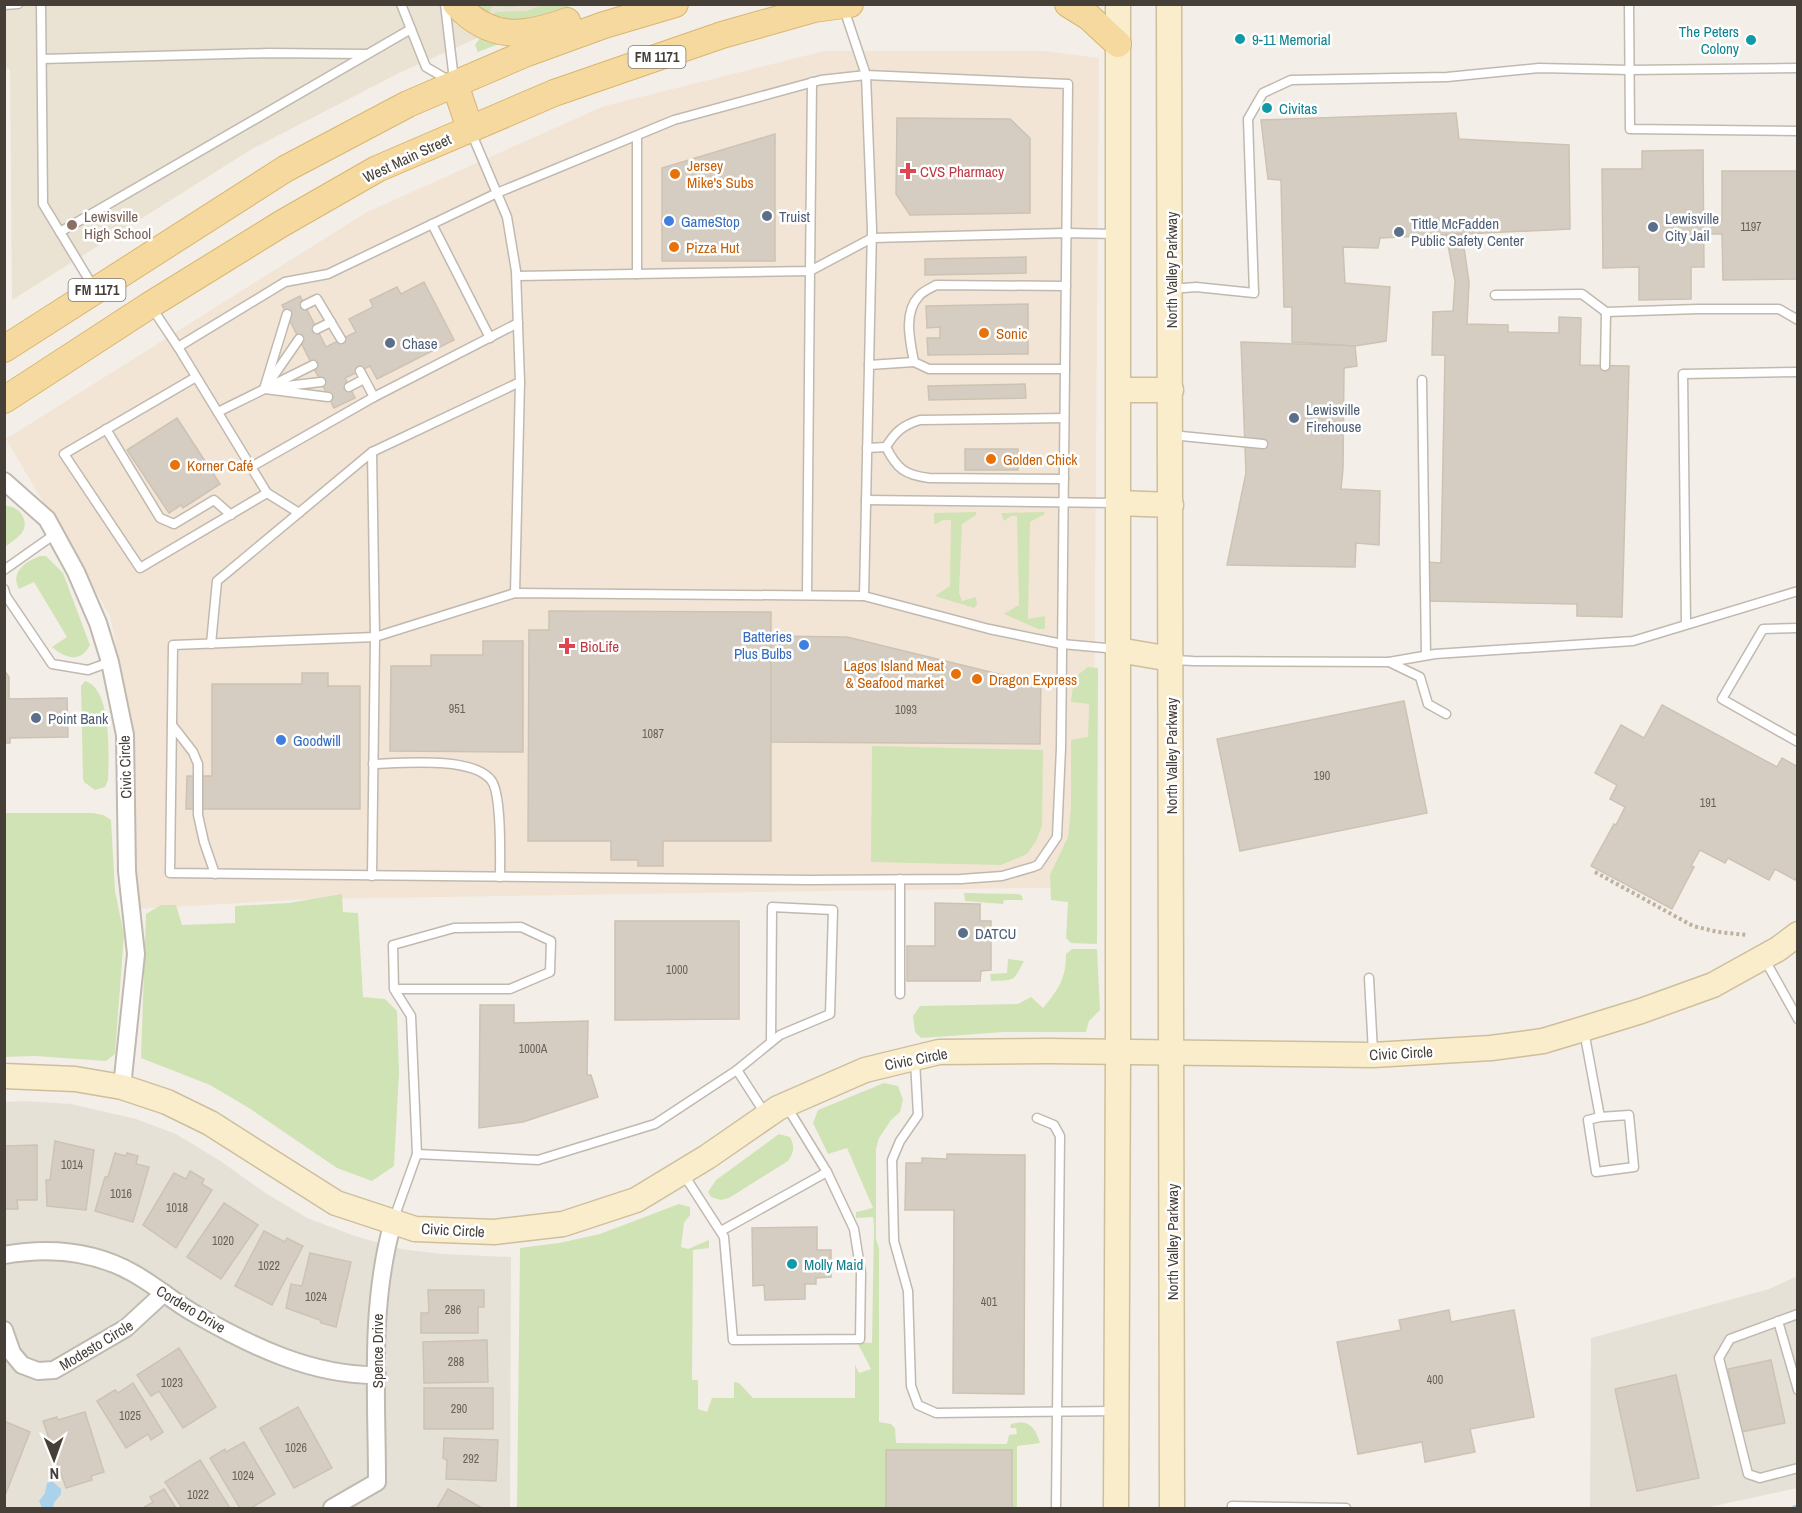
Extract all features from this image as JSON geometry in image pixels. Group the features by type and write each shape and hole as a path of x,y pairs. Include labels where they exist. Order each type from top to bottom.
{"main road":[{"path":"456,4 467,15 487,26 512,34 547,29 599,10 671,5"},
{"path":"1068,4 1089,17 1118,44"},
{"path":"1116,1509 1118,4"},
{"name":"North Valley Parkway","path":"1170,4 1172,1509"},
{"name":"FM 1171","path":"4,349 285,169 408,104 527,53 671,5"},
{"name":"West Main Street","path":"4,400 150,305 281,224 377,169 554,93 722,35 814,9 846,5"},
{"path":"455,84 470,129"},
{"path":"1119,390 1171,390"},
{"path":"1118,503 1171,505"},
{"path":"1118,650 1171,659"},
{"name":"Civic Circle","path":"4,1076 75,1079 122,1087 167,1102 210,1123 336,1203 415,1229 494,1232 563,1224 636,1200 683,1172 776,1110 865,1070 939,1052 1373,1055 1491,1048 1543,1041 1641,1011 1713,985 1763,957 1797,934"}],"street":[{"name":"Civic Circle","path":"8,489 47,519 81,582 98,622 110,662 125,735 127,871 135,954 122,1087"},
{"name":"Spence Drive","path":"332,1509 377,1482 377,1313 384,1255 393,1222"},
{"name":"Cordero Drive","path":"4,1255 44,1250 86,1254 133,1273 195,1314 250,1344 279,1356 348,1373 377,1375"},
{"name":"Modesto Circle","path":"4,1330 12,1353 22,1365 38,1371 54,1370 126,1328 164,1293"}],"lane":[{"path":"4,5 18,4"},
{"path":"42,4 43,204 96,291"},
{"path":"401,4 426,67 455,84"},
{"path":"445,4 455,84"},
{"path":"1629,4 1630,129 1797,131"},
{"path":"846,5 866,75 872,238 864,596"},
{"path":"60,232 411,29"},
{"path":"42,59 269,53 367,54"},
{"path":"1171,289 1196,287 1254,293 1248,120 1263,93 1291,81 1447,77 1539,68 1630,70 1797,68"},
{"path":"178,347 285,282 328,274 497,193 674,120 812,82 866,75 1068,84 1062,644 1057,837 1038,866 1002,876 809,880 170,873 173,645 375,637 515,593 864,596 989,629 1062,644 1118,650"},
{"path":"807,595 812,82"},
{"path":"470,129 507,217 517,276 520,382 515,593"},
{"path":"637,136 637,274"},
{"path":"432,224 489,338"},
{"path":"517,276 810,271 872,238 1066,233 1118,234"},
{"path":"914,362 910,340 910,312 920,296 936,285 1066,286"},
{"path":"1495,295 1582,294 1606,312 1779,309 1797,320"},
{"path":"305,305 317,299 341,339"},
{"path":"150,305 267,493 299,513"},
{"path":"1605,366 1606,312"},
{"path":"264,389 287,314"},
{"path":"317,329 330,322"},
{"path":"251,467 374,397 518,323"},
{"path":"264,389 299,339"},
{"path":"869,365 914,362 929,369 1065,369"},
{"path":"218,412 313,365"},
{"path":"1686,624 1683,374 1797,372"},
{"path":"349,387 362,375 374,397"},
{"path":"196,376 63,454 140,568 267,493"},
{"path":"1422,380 1426,656"},
{"path":"264,389 321,382"},
{"path":"211,644 217,581 372,452 520,382"},
{"path":"264,389 328,397"},
{"path":"886,447 894,434 904,425 920,420 1064,418"},
{"path":"106,429 160,518 174,524 214,500 231,514"},
{"path":"1171,435 1263,444"},
{"path":"867,448 886,447"},
{"path":"886,447 894,463 911,475 929,478 1064,479"},
{"path":"372,452 375,637 372,876"},
{"path":"866,500 1118,503"},
{"path":"4,570 56,534"},
{"path":"4,589 6,596 52,664 88,670 110,662"},
{"path":"1171,659 1389,662 1426,656 1633,641 1797,591"},
{"path":"1797,628 1763,629 1722,699 1797,741"},
{"path":"1389,662 1420,677 1428,704 1446,714"},
{"path":"172,725 194,752 198,764 198,815 214,873"},
{"path":"373,764 444,762 480,771 492,781 498,806 500,877"},
{"path":"900,879 900,993"},
{"path":"417,1154 538,1160 655,1124 737,1070 780,1035 830,1014 833,910 772,907 771,1042"},
{"path":"393,1222 417,1154 411,1016 394,989 393,945 454,928 521,927 551,941 550,972 510,989 394,989"},
{"path":"1763,957 1797,1018"},
{"path":"1369,978 1373,1055"},
{"path":"1584,1029 1600,1118"},
{"path":"915,1058 918,1115 900,1141 892,1160 894,1241 908,1291 911,1386 918,1405 936,1413 1117,1411"},
{"path":"683,1172 721,1231 726,1245 733,1340 860,1339 861,1273 858,1244 851,1221 826,1172 776,1110 737,1070"},
{"path":"1629,1115 1634,1167 1596,1172 1588,1120 1600,1118 1629,1115"},
{"path":"1037,1118 1054,1125 1060,1136 1055,1411 1056,1509"},
{"path":"721,1231 826,1172"},
{"path":"1797,1314 1730,1339 1719,1358 1749,1474 1760,1478 1797,1468"},
{"path":"1778,1321 1797,1388"},
{"path":"1232,1509 1232,1506 1346,1509"}],"path":[{"path":"1595,872 1693,926 1718,932 1747,935"}],"shaded area":[{"name":"Lewisville High School","path":"4,5 559,5 529,15 399,73 252,149 12,300 10,69 5,68"},
{"path":"824,51 1045,51 1099,58 1093,887 313,899 137,909 132,725 110,616 6,439 367,212 604,106"},
{"path":"4,1102 71,1104 136,1119 176,1134 307,1218 355,1236 401,1249 442,1254 511,1257 510,1508 5,1508"},
{"path":"1797,1276 1797,1488 1705,1508 1590,1508 1591,1338 1769,1289"}],"green space":[{"path":"471,5 528,5 492,6 487,17"},
{"path":"542,5 573,5 516,23 492,19 495,12 526,11"},
{"path":"483,34 504,42 478,52 475,45"},
{"path":"5,506 19,511 25,524 21,534 5,547"},
{"path":"976,512 976,515 962,524 959,593 962,601 976,597 977,604 974,608 935,596 950,586 951,520 943,520 936,524 934,513"},
{"path":"1044,512 1045,514 1030,522 1028,619 1045,616 1045,629 1038,629 1004,614 1019,605 1017,516 1011,516 1004,521 1001,513"},
{"path":"40,556 46,556 63,573 90,645 82,655 77,657 62,654 52,647 67,637 34,582 19,589 16,578 20,568"},
{"path":"1088,667 1098,668 1097,944 1071,943 1066,938 1068,902 1051,900 1050,875 1068,837 1071,808 1071,740 1088,737 1089,704 1071,702 1074,678"},
{"path":"85,681 94,686 100,696 107,724 108,780 105,787 95,790 84,782 83,778 81,686"},
{"path":"872,746 1043,750 1042,826 1036,841 1027,854 1001,865 871,862"},
{"path":"5,813 93,813 111,820 115,891 124,935 115,1054 106,1061 35,1056 5,1057"},
{"path":"964,893 1019,894 1023,900 1004,900 1003,904 965,901"},
{"path":"342,894 343,912 358,913 363,997 385,999 397,1011 399,1073 394,1166 372,1181 337,1168 249,1108 210,1085 141,1058 146,914 161,905 176,905 182,925 235,923 235,906 289,903"},
{"path":"1072,949 1097,949 1100,1010 1089,1021 1086,1032 1004,1032 921,1038 915,1032 913,1016 920,1006 1018,1004 1031,997 1043,1008 1060,984 1065,970 1066,954"},
{"path":"1008,959 1024,961 1015,976 1009,980 991,981 990,974 1007,973"},
{"path":"884,1083 898,1086 903,1100 900,1112 891,1120 879,1138 876,1149 876,1239 879,1249 879,1422 891,1424 895,1428 896,1443 1007,1444 1009,1435 1017,1434 1016,1428 1010,1428 1011,1424 1027,1424 1036,1433 1040,1443 1017,1446 1017,1508 517,1508 520,1248 600,1234 679,1204 690,1207 690,1215 684,1223 681,1247 688,1249 709,1240 709,1248 693,1250 692,1380 698,1380 698,1409 707,1412 712,1398 734,1398 734,1382 739,1383 753,1398 855,1398 855,1365 859,1373 871,1369 857,1342 872,1343 874,1225 873,1217 856,1218 856,1212 873,1208 847,1148 828,1154 813,1123 818,1110"},
{"path":"779,1134 790,1137 792,1141 792,1155 788,1161 729,1198 721,1200 711,1197 708,1192 716,1180"}],"water":[{"path":"52,1481 61,1489 61,1494 53,1508 42,1508 39,1501 45,1493 47,1483"}],"building":[{"name":"Tittle McFadden Public Safety Center","path":"1456,113 1459,139 1569,145 1570,229 1380,238 1378,248 1343,247 1345,283 1390,287 1386,341 1355,346 1292,342 1292,307 1284,307 1281,180 1268,179 1261,120"},
{"name":"CVS Pharmacy","path":"897,118 1010,119 1030,138 1030,213 910,215 896,194"},
{"path":"775,134 775,261 662,261 662,168"},
{"name":"Lewisville City Jail","path":"1703,150 1704,267 1691,267 1691,299 1639,300 1639,267 1603,268 1602,169 1642,169 1642,151"},
{"path":"1722,171 1798,171 1798,279 1723,280 1722,234 1704,234 1704,221 1722,221"},
{"path":"1462,234 1469,282 1467,324 1508,325 1508,332 1559,333 1559,317 1581,318 1580,365 1629,366 1622,617 1577,616 1577,604 1427,601 1428,562 1441,563 1445,355 1432,355 1433,312 1453,311 1455,281 1446,235"},
{"path":"1026,257 1026,273 925,275 925,259"},
{"name":"Chase","path":"424,282 454,340 377,379 370,366 345,378 355,398 334,408 282,305 300,296 326,347 356,332 349,319 373,307 370,300 397,287 401,294"},
{"name":"Sonic","path":"1028,304 1028,354 928,355 927,338 940,338 940,327 927,328 926,306"},
{"name":"Lewisville Firehouse","path":"1241,342 1355,346 1357,366 1344,368 1341,489 1380,491 1379,545 1356,543 1355,567 1227,565 1246,473"},
{"path":"1025,384 1026,398 929,400 928,386"},
{"path":"177,418 220,484 183,508 181,505 169,513 127,450"},
{"name":"Golden Chick","path":"965,449 1018,449 1018,470 965,470"},
{"path":"549,611 771,612 771,841 663,841 663,866 638,866 638,860 611,860 611,841 528,841 529,630 549,630"},
{"path":"771,636 847,637 1015,678 1041,678 1040,744 771,742"},
{"path":"483,641 523,641 523,752 390,751 391,666 431,666 431,655 483,655"},
{"name":"Point Bank","path":"4,670 9,677 9,699 67,698 68,737 10,738 10,743 4,743"},
{"path":"302,673 328,673 328,686 360,686 360,809 186,809 187,776 212,776 212,684 302,684"},
{"path":"1404,701 1427,813 1240,851 1217,739"},
{"path":"1662,705 1777,767 1782,758 1798,767 1798,876 1795,880 1775,869 1769,880 1728,858 1725,863 1700,850 1691,866 1694,867 1672,909 1591,866 1625,807 1610,799 1617,785 1595,773 1621,725 1644,738"},
{"name":"DATCU","path":"935,903 980,904 980,921 991,921 991,970 981,971 980,981 907,981 907,946 935,946"},
{"path":"615,921 739,921 739,1019 615,1020"},
{"path":"480,1005 514,1005 514,1023 588,1021 587,1075 591,1075 598,1097 523,1122 479,1128"},
{"path":"55,1141 94,1150 86,1210 47,1206 46,1180 50,1180"},
{"path":"37,1145 37,1200 17,1200 18,1209 4,1209 4,1146"},
{"path":"115,1153 138,1156 136,1164 149,1167 133,1222 95,1211"},
{"path":"947,1154 1025,1155 1024,1394 953,1393 954,1210 905,1210 906,1163 922,1163 922,1158 947,1159"},
{"path":"190,1171 204,1179 202,1184 212,1190 176,1248 143,1225 174,1173 186,1179"},
{"path":"224,1203 258,1225 221,1279 187,1257"},
{"name":"Molly Maid","path":"817,1227 817,1250 831,1250 831,1277 816,1278 816,1284 805,1284 805,1299 765,1300 764,1285 753,1286 752,1228"},
{"path":"264,1231 285,1242 287,1238 303,1246 272,1305 235,1286"},
{"path":"310,1253 351,1262 336,1327 286,1308 291,1284 302,1286"},
{"path":"428,1290 484,1290 484,1307 478,1307 478,1333 421,1333 421,1313 429,1313"},
{"path":"1449,1310 1451,1322 1514,1310 1534,1417 1470,1429 1475,1452 1425,1462 1422,1442 1358,1454 1337,1342 1401,1330 1399,1320"},
{"path":"487,1340 488,1382 424,1383 423,1342"},
{"path":"179,1348 216,1407 183,1428 159,1391 151,1396 137,1375"},
{"path":"1771,1360 1785,1423 1741,1432 1728,1369"},
{"path":"1676,1375 1699,1478 1637,1491 1615,1389"},
{"path":"133,1383 163,1432 151,1440 148,1434 126,1448 97,1401 115,1390 118,1393"},
{"path":"424,1388 493,1388 493,1429 424,1429"},
{"path":"298,1407 332,1468 294,1488 260,1428"},
{"path":"85,1412 104,1472 91,1476 92,1480 66,1488 43,1421 57,1417 58,1420"},
{"path":"4,1421 30,1432 4,1498"},
{"path":"444,1438 498,1440 496,1481 446,1479 447,1460 443,1458"},
{"path":"244,1442 275,1494 251,1508 240,1508 210,1458"},
{"path":"886,1450 1012,1450 1012,1508 886,1508"},
{"path":"200,1460 230,1508 182,1508 165,1482"},
{"path":"164,1489 176,1508 143,1508 153,1502 150,1497"},
{"path":"448,1489 482,1508 437,1508"}],"place":[{"name":"9-11 Memorial","path":"1240,39"},
{"name":"The Peters Colony","path":"1751,40"},
{"name":"Civitas","path":"1267,108"},
{"name":"CVS Pharmacy","path":"908,171"},
{"name":"Jersey Mike's Subs","path":"675,174"},
{"name":"Truist","path":"767,216"},
{"name":"GameStop","path":"669,221"},
{"name":"Lewisville High School","path":"72,225"},
{"name":"Lewisville City Jail","path":"1653,227"},
{"name":"Tittle McFadden Public Safety Center","path":"1399,232"},
{"name":"Pizza Hut","path":"674,247"},
{"name":"Sonic","path":"984,333"},
{"name":"Chase","path":"390,343"},
{"name":"Lewisville Firehouse","path":"1294,418"},
{"name":"Golden Chick","path":"991,459"},
{"name":"Korner Café","path":"175,465"},
{"name":"Batteries Plus Bulbs","path":"804,645"},
{"name":"BioLife","path":"567,646"},
{"name":"Lagos Island Meat & Seafood market","path":"956,674"},
{"name":"Dragon Express","path":"977,679"},
{"name":"Point Bank","path":"36,718"},
{"name":"Goodwill","path":"281,740"},
{"name":"DATCU","path":"963,933"},
{"name":"Molly Maid","path":"792,1264"}]}
